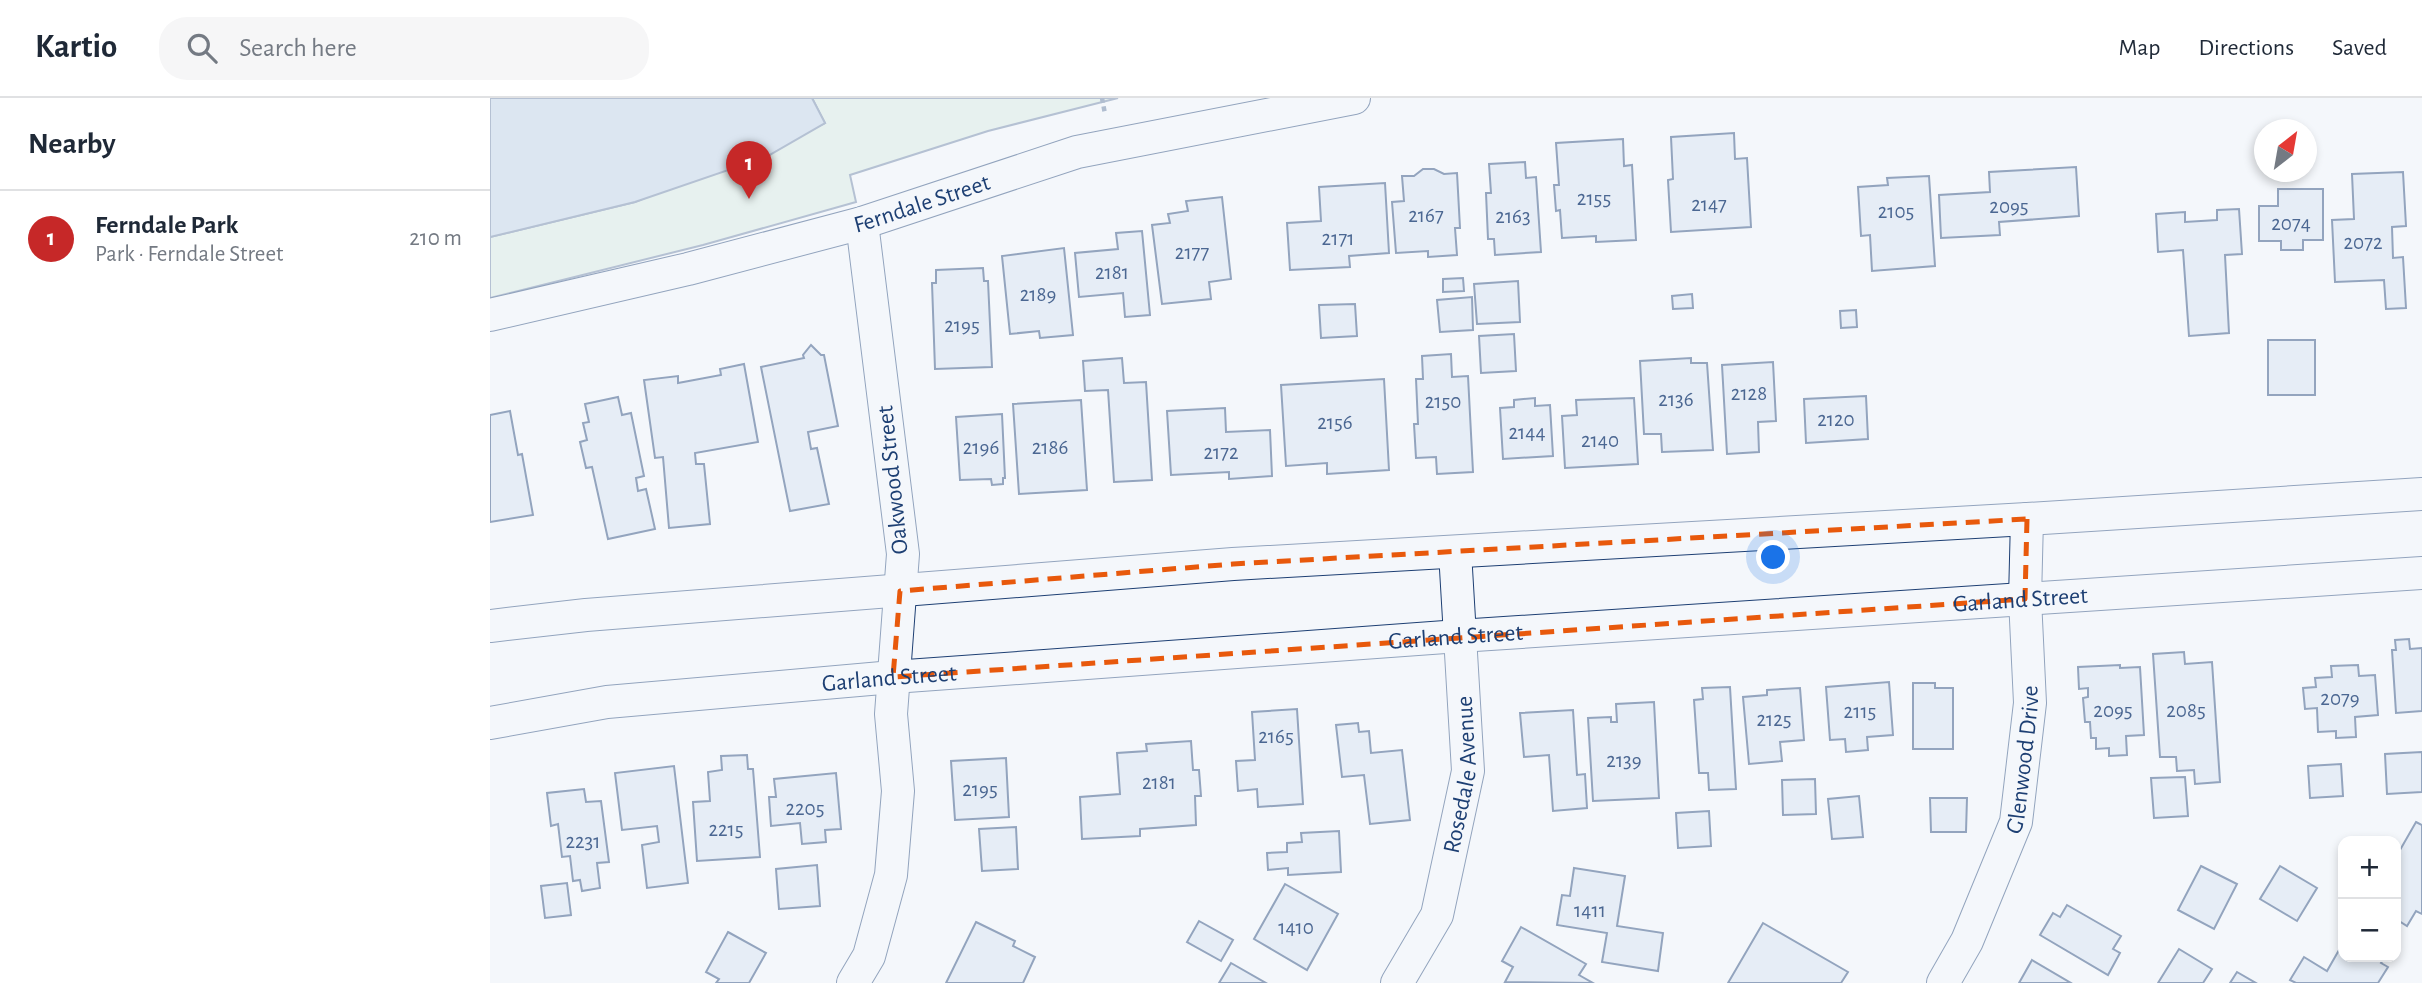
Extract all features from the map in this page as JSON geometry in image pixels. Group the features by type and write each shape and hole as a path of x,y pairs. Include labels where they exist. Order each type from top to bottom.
{"street":[{"name":"Ferndale Street","path":"490,315 688,269 862,223 1077,152 1354,98"},
{"name":"Oakwood Street","path":"853,983 869,957 891,875 898,791 891,714 903,554 862,223"},
{"path":"490,626 586,615 1208,566 2422,494"},
{"name":"Glenwood Drive","path":"1943,983 1967,942 2016,822 2030,703 2025,600 2027,519"},
{"name":"Rosedale Avenue","path":"1397,983 1437,915 1468,771 1455,552"},
{"name":"Garland Street","path":"490,723 607,702 893,677 1459,636 2422,573"}],"path":[{"path":"1102,98 1103,105"}],"highlighted area":[{"path":"2027,519 2025,599 893,677 900,591 1233,564"}],"shaded area":[{"path":"812,98 1118,98 988,131 850,175 856,202 703,245 490,298 490,237 635,202 815,128 825,123"}],"water":[{"path":"490,98 812,98 825,123 766,157 635,202 490,237"}],"building":[{"path":"1734,133 1735,159 1747,158 1751,227 1671,232 1668,180 1673,179 1671,137"},
{"path":"1623,139 1624,166 1632,165 1636,240 1596,242 1596,236 1562,238 1560,210 1556,211 1554,185 1559,185 1556,143"},
{"path":"1525,162 1526,178 1536,177 1541,252 1495,255 1494,239 1488,239 1486,193 1491,193 1489,164"},
{"path":"2076,167 2079,216 1999,222 2000,235 1941,238 1939,195 1990,192 1989,172"},
{"path":"1423,169 1434,169 1444,174 1457,173 1460,228 1455,228 1457,255 1428,257 1428,251 1396,253 1392,202 1404,201 1402,176 1414,176"},
{"path":"2403,172 2406,226 2392,227 2393,258 2403,257 2406,308 2386,309 2384,280 2335,282 2332,220 2354,219 2352,174"},
{"path":"1929,176 1935,266 1872,271 1870,235 1861,236 1858,187 1888,185 1887,178"},
{"path":"1385,183 1389,253 1349,256 1350,267 1290,270 1287,223 1321,221 1319,187"},
{"path":"2278,189 2323,189 2323,240 2303,240 2303,250 2281,250 2281,241 2259,241 2259,206 2278,206"},
{"path":"1222,197 1231,279 1209,282 1211,299 1162,304 1152,225 1170,223 1168,214 1188,211 1186,201"},
{"path":"2239,209 2242,254 2225,255 2229,333 2189,336 2183,250 2158,252 2156,214 2185,212 2185,222 2217,220 2217,210"},
{"path":"1142,231 1150,315 1125,317 1123,293 1079,297 1075,253 1118,249 1116,233"},
{"path":"1064,248 1073,335 1040,338 1039,331 1010,334 1002,256"},
{"path":"983,268 984,281 988,281 992,367 935,369 932,283 936,283 936,270"},
{"path":"1463,278 1464,291 1443,292 1443,279"},
{"path":"1518,281 1520,322 1477,324 1474,284"},
{"path":"1692,294 1693,308 1673,309 1672,296"},
{"path":"1472,297 1473,330 1440,332 1437,300"},
{"path":"1355,304 1357,336 1321,338 1319,305"},
{"path":"1856,310 1857,327 1841,328 1840,311"},
{"path":"1514,334 1516,371 1481,373 1479,336"},
{"path":"2268,340 2315,340 2315,395 2268,395"},
{"path":"811,345 824,355 838,426 808,432 811,449 817,448 829,504 790,511 761,367 804,358 803,355"},
{"path":"1451,354 1452,377 1468,376 1473,472 1437,474 1436,457 1416,458 1416,379 1423,379 1422,356"},
{"path":"1122,358 1124,383 1146,382 1152,480 1114,482 1108,390 1085,391 1083,361"},
{"path":"1691,358 1691,363 1707,363 1713,450 1662,452 1661,434 1644,434 1640,361"},
{"path":"1773,362 1776,421 1758,422 1759,452 1727,454 1722,365"},
{"path":"744,364 758,442 695,453 696,464 704,464 710,524 669,528 663,457 655,458 644,380 678,376 678,383 721,375 720,369"},
{"path":"1384,379 1389,470 1327,474 1327,463 1286,466 1281,385"},
{"path":"1866,396 1868,439 1806,443 1804,399"},
{"path":"618,397 622,415 631,413 644,476 636,478 638,491 646,489 655,529 608,539 592,467 586,468 580,442 587,440 583,423 589,422 585,404"},
{"path":"1535,398 1535,406 1550,405 1553,456 1503,459 1500,408 1514,407 1514,400"},
{"path":"1634,398 1638,464 1565,468 1562,416 1577,415 1576,400"},
{"path":"1081,400 1087,490 1019,494 1013,404"},
{"path":"1225,408 1226,432 1270,430 1272,476 1229,479 1229,472 1171,475 1167,411"},
{"path":"510,411 518,455 522,454 533,515 490,522 490,415"},
{"path":"1002,414 1003,484 992,485 991,479 960,480 956,417"},
{"path":"2409,639 2410,649 2422,648 2422,711 2396,713 2392,650 2396,650 2395,640"},
{"path":"2184,652 2185,664 2212,662 2220,782 2195,784 2194,770 2177,771 2176,757 2160,757 2153,654"},
{"path":"2120,665 2120,668 2140,667 2144,735 2126,736 2127,755 2109,756 2109,748 2096,749 2096,738 2091,738 2090,722 2085,722 2083,698 2088,697 2088,688 2079,689 2078,667"},
{"path":"2358,665 2359,676 2375,675 2378,715 2355,717 2356,737 2336,738 2336,731 2318,732 2317,708 2305,709 2303,688 2316,687 2315,678 2332,677 2331,666"},
{"path":"1889,682 1893,735 1867,737 1868,750 1846,752 1845,739 1830,740 1826,687"},
{"path":"1913,683 1935,683 1935,688 1953,688 1953,749 1913,749"},
{"path":"1730,687 1736,789 1709,790 1708,773 1699,773 1694,700 1703,699 1702,688"},
{"path":"1800,688 1804,740 1780,742 1782,761 1749,764 1743,697 1767,695 1767,690"},
{"path":"1654,702 1659,798 1593,801 1588,718 1611,717 1611,722 1617,722 1616,704"},
{"path":"1297,709 1303,804 1258,807 1257,789 1238,791 1236,761 1255,760 1252,712"},
{"path":"1573,710 1577,775 1585,774 1587,808 1553,811 1549,755 1524,757 1520,713"},
{"path":"1358,723 1359,732 1369,731 1371,753 1402,750 1410,820 1370,824 1364,775 1342,777 1336,725"},
{"path":"1191,741 1193,770 1199,770 1201,796 1195,796 1196,825 1140,829 1140,836 1082,839 1080,797 1120,794 1117,753 1147,751 1146,744"},
{"path":"2422,752 2422,792 2387,794 2385,754"},
{"path":"747,755 748,769 753,769 760,857 697,861 693,802 710,801 708,772 722,770 721,756"},
{"path":"1006,758 1009,817 955,820 951,761"},
{"path":"2341,764 2343,796 2310,798 2308,766"},
{"path":"674,766 688,883 647,888 642,845 659,842 657,826 622,830 615,773"},
{"path":"836,773 841,829 825,830 826,842 802,844 800,823 771,826 769,797 776,797 774,779"},
{"path":"2185,777 2188,816 2154,818 2151,778"},
{"path":"1815,779 1816,814 1783,815 1782,780"},
{"path":"584,789 586,802 601,801 609,862 597,863 600,888 582,891 580,880 573,881 570,856 562,857 558,824 551,826 547,793"},
{"path":"1859,796 1863,837 1832,839 1828,799"},
{"path":"1930,798 1967,798 1966,832 1931,832"},
{"path":"1709,811 1711,846 1678,848 1676,813"},
{"path":"2416,822 2422,825 2422,914 2416,911 2407,926 2401,922 2401,848"},
{"path":"1016,827 1018,869 982,871 979,829"},
{"path":"1339,831 1341,872 1288,875 1288,868 1268,870 1267,853 1287,852 1287,843 1302,842 1301,833"},
{"path":"817,865 820,906 779,909 776,869"},
{"path":"2201,866 2237,884 2214,929 2178,910"},
{"path":"2280,866 2317,888 2297,921 2260,899"},
{"path":"1574,868 1625,876 1617,926 1663,933 1658,971 1602,962 1607,933 1557,925 1562,895 1570,896"},
{"path":"567,883 571,915 545,918 541,886"},
{"path":"1285,884 1338,914 1307,970 1254,939"},
{"path":"2067,905 2121,936 2113,949 2120,953 2108,975 2040,935 2053,913 2060,917"},
{"path":"1199,921 1233,940 1221,961 1187,942"},
{"path":"976,922 1015,941 1013,946 1035,957 1023,983 946,983"},
{"path":"1763,923 1848,972 1841,983 1728,983"},
{"path":"1521,927 1586,964 1579,975 1593,983 1505,982 1513,967 1502,961"},
{"path":"728,932 766,953 749,983 716,983 719,979 706,972"},
{"path":"2179,949 2212,969 2203,983 2158,983"},
{"path":"2338,952 2338,962 2382,962 2388,967 2378,983 2296,983 2290,980 2304,957 2327,971"},
{"path":"2032,960 2071,983 2019,983"},
{"path":"1231,963 1266,983 1219,983"},
{"path":"2237,972 2256,983 2230,983"}],"place":[{"name":"Ferndale Park","path":"749,199"}]}
